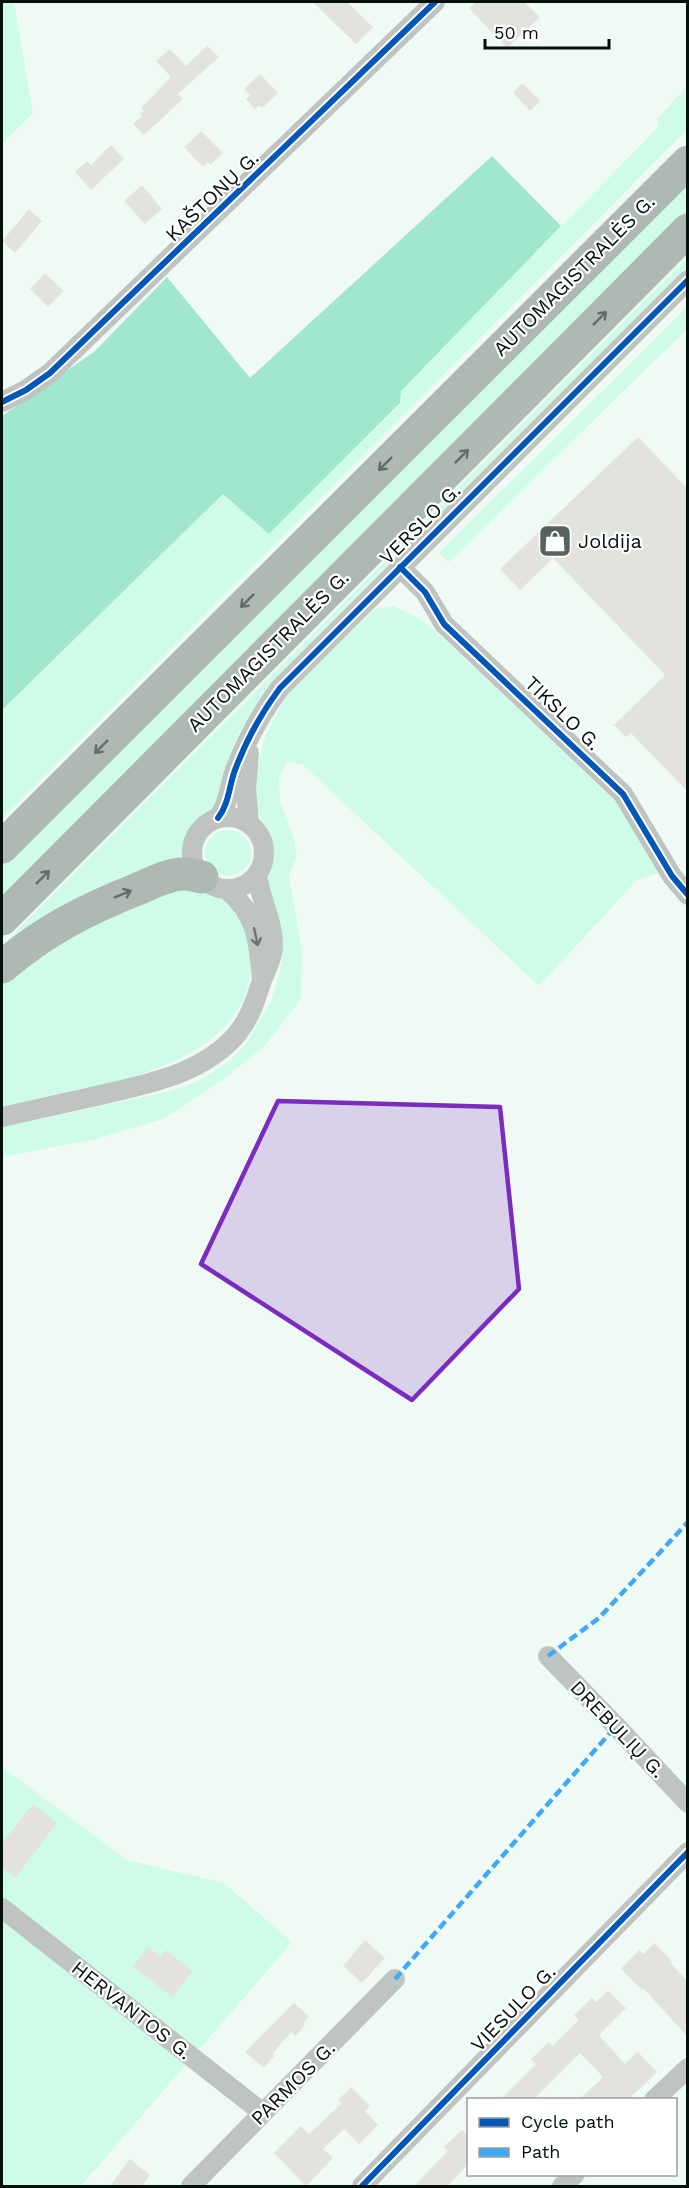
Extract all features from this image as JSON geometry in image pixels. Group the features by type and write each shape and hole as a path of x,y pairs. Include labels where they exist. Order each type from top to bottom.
{"highway":[{"path":"456,393 486,344 687,138"},
{"name":"AUTOMAGISTRALĖS G.","path":"2,847 687,162"},
{"name":"AUTOMAGISTRALĖS G.","path":"2,919 687,230"},
{"path":"2,967 31,943 63,922 97,905 169,876 184,874 214,883"}],"street":[{"name":"KAŠTONŲ G.","path":"2,402 26,390 50,373 435,2"},
{"name":"VERSLO G.","path":"218,818 227,801 231,780 240,758 265,707 280,688 687,280"},
{"name":"TIKSLO G.","path":"400,567 425,592 444,624 623,794 672,876 687,895"},
{"name":"VERSLO G.","path":"249,823 246,789 247,761 252,736"},
{"path":"214,883 243,885 257,874 263,865 265,854 263,843 259,833 249,823 232,816 218,818 202,827 193,847 193,858 196,868 214,883 240,900 254,928 262,980"},
{"path":"2,1117 170,1077 197,1065 220,1050 237,1033 249,1015 270,963 273,949 271,929 257,874"},
{"name":"DREBULIŲ G.","path":"548,1656 687,1803"},
{"name":"VIESULO G.","path":"362,2187 687,1852"},
{"name":"HERVANTOS G.","path":"2,1908 263,2113"},
{"name":"PARMOS G.","path":"191,2187 395,1979"},
{"path":"656,2098 687,2068"},
{"path":"562,2187 574,2176"}],"highlighted area":[{"path":"278,1101 500,1107 519,1289 412,1400 201,1264"}],"green space":[{"path":"2,2 14,2 33,113 2,144"},
{"path":"687,86 687,130 2,819 2,710 223,494 269,534 400,404 401,391 658,127 657,119"},
{"path":"492,156 561,226 401,391 400,403 269,534 223,494 2,710 2,416 95,351 167,277 250,378"},
{"path":"687,179 687,216 2,899 2,862"},
{"path":"687,258 687,267 318,635 273,686 243,726 235,741 223,792 214,808 190,833 184,851 185,864 2,946"},
{"path":"687,307 687,329 449,562 439,553"},
{"path":"394,606 431,627 622,806 659,873 637,880 539,986 302,764 286,762 279,779 280,802 293,836 297,855 289,877 302,950 301,999 264,1047 222,1080 163,1119 96,1139 2,1157 2,1127 171,1091 197,1082 227,1063 246,1044 271,1002 281,966 282,933 268,881 274,857 272,840 257,809 254,789 266,734 291,689 375,609"},
{"path":"228,830 237,831 245,836 250,844 250,862 245,870 237,875 228,876 219,875 211,870 206,862 205,853 206,844 211,836 219,831"},
{"path":"170,884 212,889 228,899 245,918 251,963 243,999 222,1029 192,1052 155,1069 74,1093 2,1107 2,978 17,963"},
{"path":"2,1767 127,1860 224,1883 292,1942 81,2186 2,2186"}],"building":[{"path":"313,2 347,2 373,27 356,44"},
{"path":"476,2 524,2 540,17 507,48 469,8"},
{"path":"207,46 219,57 178,94 183,99 144,135 133,124 142,116 140,114 144,111 141,108 171,77 156,61 170,49 186,66"},
{"path":"260,74 278,93 262,108 259,105 255,109 246,99 250,95 244,89"},
{"path":"522,83 540,101 530,111 513,93"},
{"path":"201,131 223,153 210,165 208,162 203,167 184,147"},
{"path":"111,145 124,159 91,190 75,172 87,161 91,165"},
{"path":"142,185 162,209 145,224 124,201"},
{"path":"29,209 42,221 15,253 2,241"},
{"path":"45,273 64,291 48,307 30,289"},
{"path":"638,437 687,488 687,791 631,733 626,737 614,725 665,675 553,558 520,590 500,569"},
{"path":"33,1804 57,1823 15,1878 2,1867 2,1843"},
{"path":"365,1940 385,1958 362,1983 343,1966"},
{"path":"654,1943 687,1981 687,2036 644,1989 642,1990 621,1969 639,1950 643,1954"},
{"path":"148,1947 161,1957 166,1950 193,1971 172,1997 133,1966"},
{"path":"608,1991 626,2008 599,2035 625,2064 638,2052 657,2072 630,2098 581,2098 603,2077 580,2053 535,2098 502,2098 536,2064 531,2059 549,2042 552,2046 579,2020 574,2015 592,1998 596,2002"},
{"path":"294,2003 309,2016 303,2023 305,2025 296,2036 291,2032 272,2054 274,2056 264,2068 245,2052"},
{"path":"351,2087 370,2106 365,2111 378,2125 359,2144 344,2129 323,2149 333,2158 306,2186 274,2153 301,2126 309,2134 341,2104 338,2100"},
{"path":"462,2130 467,2135 467,2165 447,2187 413,2187 448,2151 444,2147"},
{"path":"130,2159 150,2175 141,2187 109,2187"}],"marked path":[{"path":"548,1656 599,1618 688,1522"},
{"path":"395,1979 616,1726"}],"cycle path":[{"path":"2,402 26,390 50,373 435,2"},
{"path":"218,818 227,801 235,770 244,748 280,688 688,280"},
{"path":"400,567 425,592 444,624 623,794 672,876 688,895"},
{"path":"362,2186 688,1852"}],"place":[{"name":"Joldija","path":"555,541"}]}
